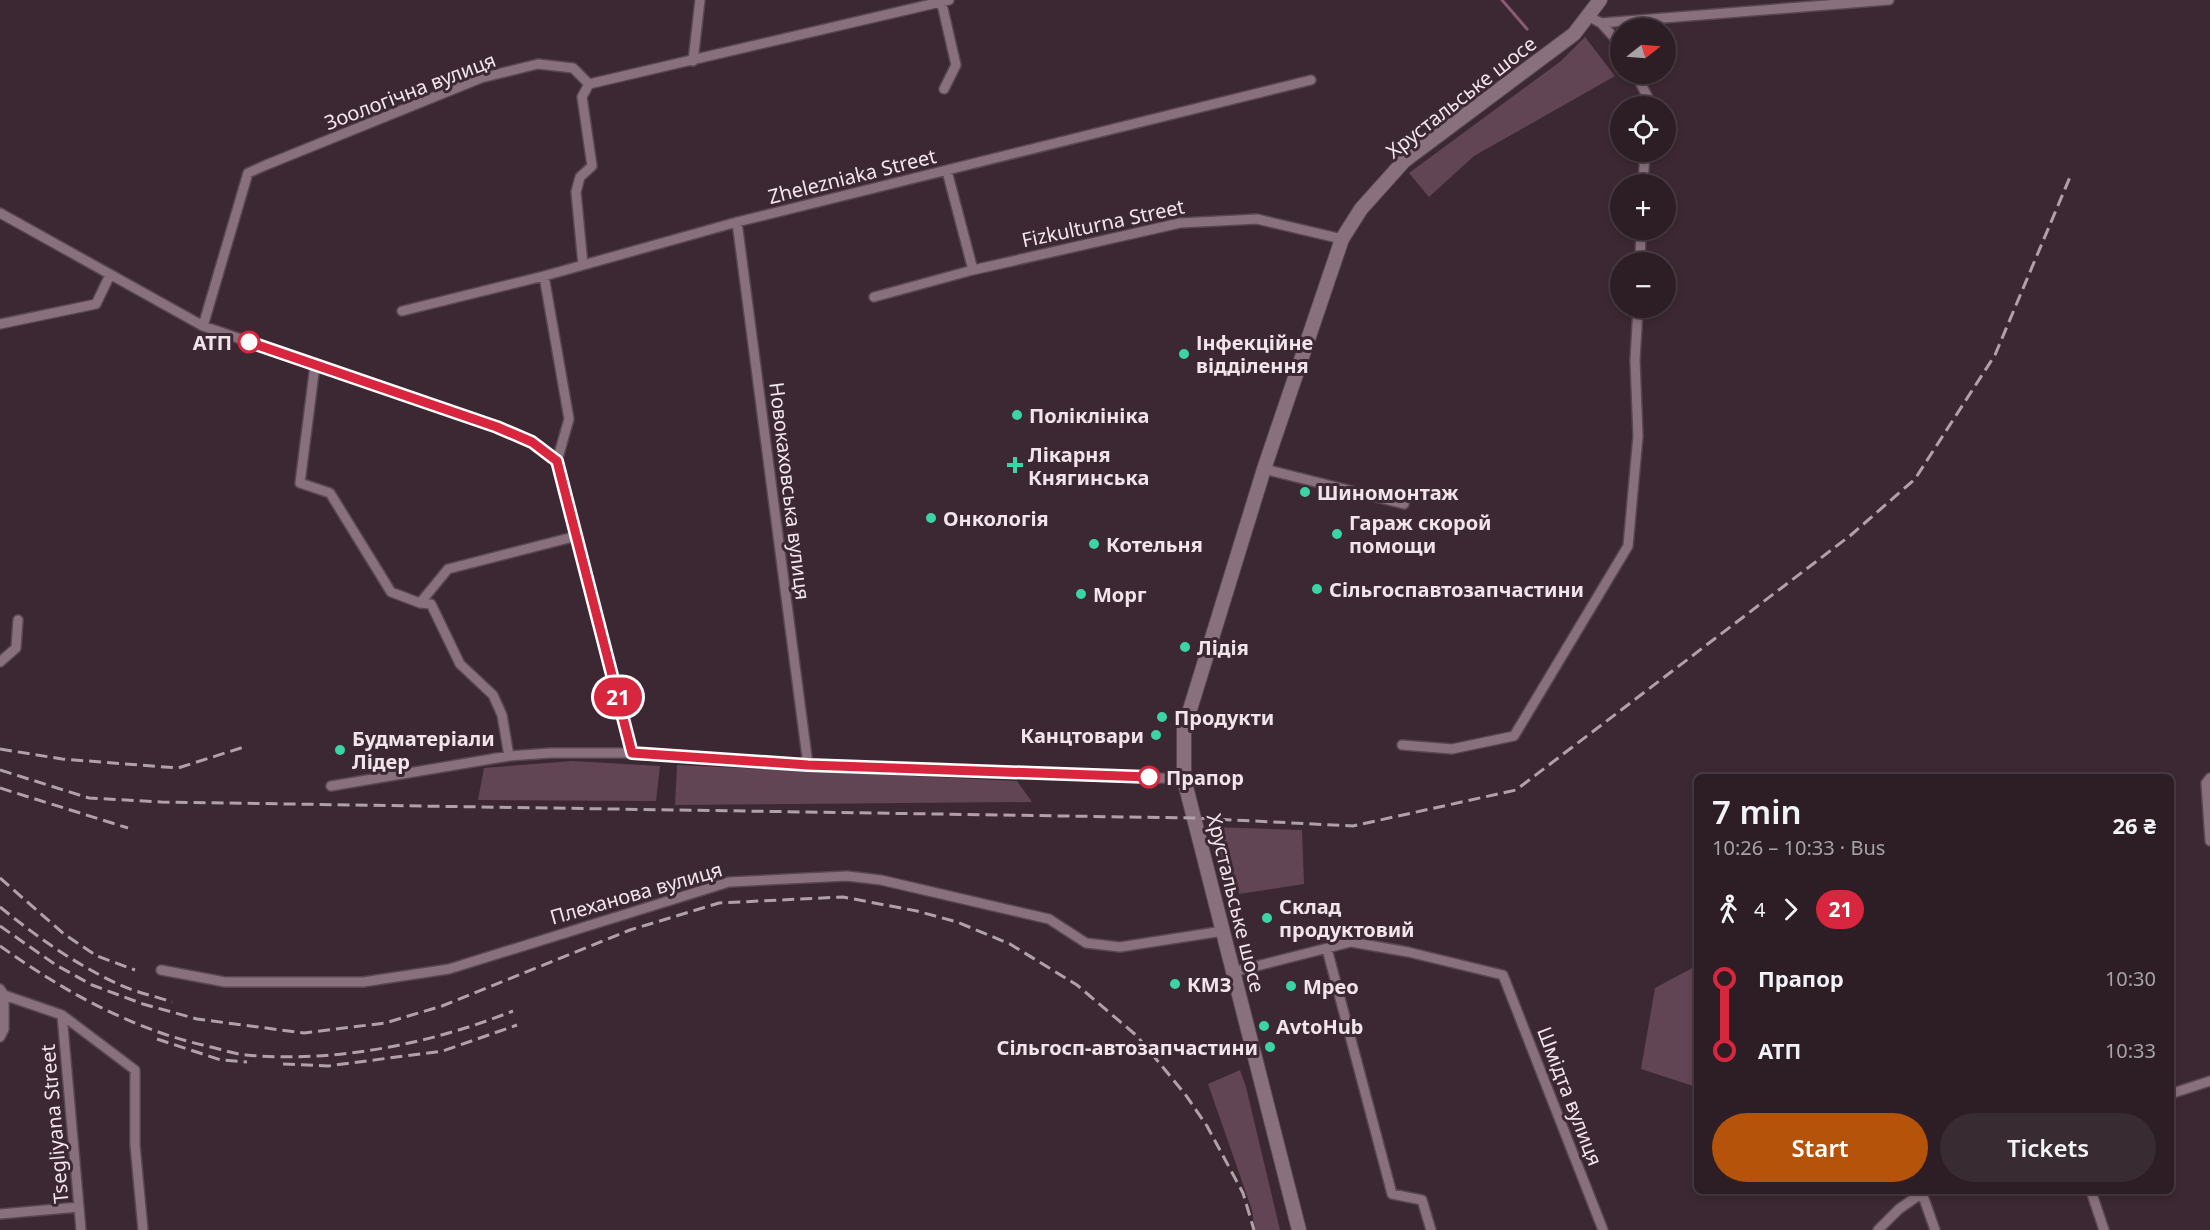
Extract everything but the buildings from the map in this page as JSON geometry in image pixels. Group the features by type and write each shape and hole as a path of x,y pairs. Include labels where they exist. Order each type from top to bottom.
{"street":[{"path":"693,61 700,0"},
{"name":"Хрустальське шосе","path":"1299,1230 1184,779 1184,729 1264,469 1342,239 1361,209 1404,161 1574,34 1600,0"},
{"path":"1601,23 1889,0"},
{"path":"583,265 576,192 580,177 592,166 582,97 589,84 944,1 956,65 945,89"},
{"path":"1588,16 1601,23 1610,33"},
{"name":"Зоологічна вулиця","path":"203,326 248,173 493,75 538,64 573,68 589,84"},
{"name":"Zhelezniaka Street","path":"402,311 544,276 737,222 1311,80"},
{"path":"947,171 973,270"},
{"path":"0,213 203,326 497,427 532,442 557,461"},
{"name":"Fizkulturna Street","path":"874,297 973,270 1180,223 1257,219 1342,239"},
{"name":"Новокаховська вулиця","path":"737,222 808,765"},
{"path":"0,324 96,304 110,275"},
{"path":"544,276 569,419 557,461 632,753"},
{"path":"1402,745 1452,749 1514,736 1628,546 1638,436 1635,360 1637,318"},
{"path":"315,366 300,483 330,494 391,592 420,603 431,604 460,664 493,695 502,715 509,756"},
{"path":"1264,469 1404,504"},
{"path":"420,603 448,568 577,536"},
{"path":"0,662 16,648 18,620"},
{"path":"331,786 509,756 632,753 808,765 1184,779"},
{"path":"2210,778 2206,783 2210,841"},
{"name":"Плеханова вулиця","path":"161,970 225,982 363,982 411,976 449,969 729,882 847,876 881,880 1049,919 1086,943 1120,947 1223,931"},
{"name":"Шмідта вулиця","path":"1327,949 1351,942 1408,952 1503,975 1603,1230"},
{"path":"1233,972 1327,949 1392,1194 1422,1200 1431,1230"},
{"path":"0,1037 4,1029 2,992 62,1015 135,1070 135,1145 143,1230"},
{"name":"Tsegliyana Street","path":"62,1015 81,1230"},
{"path":"2174,1093 2210,1081"},
{"path":"1878,1230 1899,1209 1921,1194"},
{"path":"1925,1194 1935,1230"},
{"path":"2092,1194 2104,1230"},
{"path":"0,1214 80,1207"}],"shaded area":[{"path":"1585,37 1610,70 1610,79 1474,156 1429,197 1409,173 1561,61"},
{"path":"572,761 660,766 656,801 478,800 484,768"},
{"path":"677,765 1017,781 1032,802 675,805"},
{"path":"1211,827 1302,830 1304,884 1239,894 1236,878 1222,880"},
{"path":"1694,967 1694,1086 1641,1069 1655,988"},
{"path":"1240,1070 1280,1230 1255,1230 1252,1210 1208,1084"}],"waterway":[{"path":"1502,0 1527,29"}],"railway":[{"path":"0,770 89,798 161,802 1194,818 1353,826 1516,790 1851,535 1915,479 1995,355 2070,177"},
{"path":"0,749 62,759 178,768 244,747"},
{"path":"0,788 128,828"},
{"path":"0,878 64,934 97,956 135,970"},
{"path":"0,926 56,965 92,985 143,1004 197,1019 304,1033 385,1023 442,1006 630,930 719,903 843,897 917,911 957,922 1010,944 1077,985 1137,1036 1185,1094 1207,1126 1243,1193 1254,1230"},
{"path":"0,907 42,939 87,968 124,987 172,1002"},
{"path":"0,946 49,979 127,1020 182,1040 242,1054 280,1057 314,1056 382,1048 449,1033 513,1011"},
{"path":"283,1064 328,1066 443,1051 517,1025"},
{"path":"157,1039 221,1060 247,1062"}],"bus line":[{"name":"21","path":"249,342 497,427 532,442 557,461 632,753 808,765 1149,777"}],"place":[{"name":"АТП","path":"249,342"},
{"name":"Інфекційне відділення","path":"1184,354"},
{"name":"Поліклініка","path":"1017,415"},
{"name":"Лікарня Княгинська","path":"1015,465"},
{"name":"Шиномонтаж","path":"1305,492"},
{"name":"Онкологія","path":"931,518"},
{"name":"Гараж скорой помощи","path":"1337,534"},
{"name":"Котельня","path":"1094,544"},
{"name":"Сільгоспавтозапчастини","path":"1317,589"},
{"name":"Морг","path":"1081,594"},
{"name":"Лідія","path":"1185,647"},
{"name":"Продукти","path":"1162,717"},
{"name":"Канцтовари","path":"1156,735"},
{"name":"Будматеріали Лідер","path":"340,750"},
{"name":"Прапор","path":"1149,777"},
{"name":"Склад продуктовий","path":"1267,918"},
{"name":"КМЗ","path":"1175,984"},
{"name":"Мрео","path":"1291,986"},
{"name":"AvtoHub","path":"1264,1026"},
{"name":"Сільгосп-автозапчастини","path":"1270,1047"}]}
